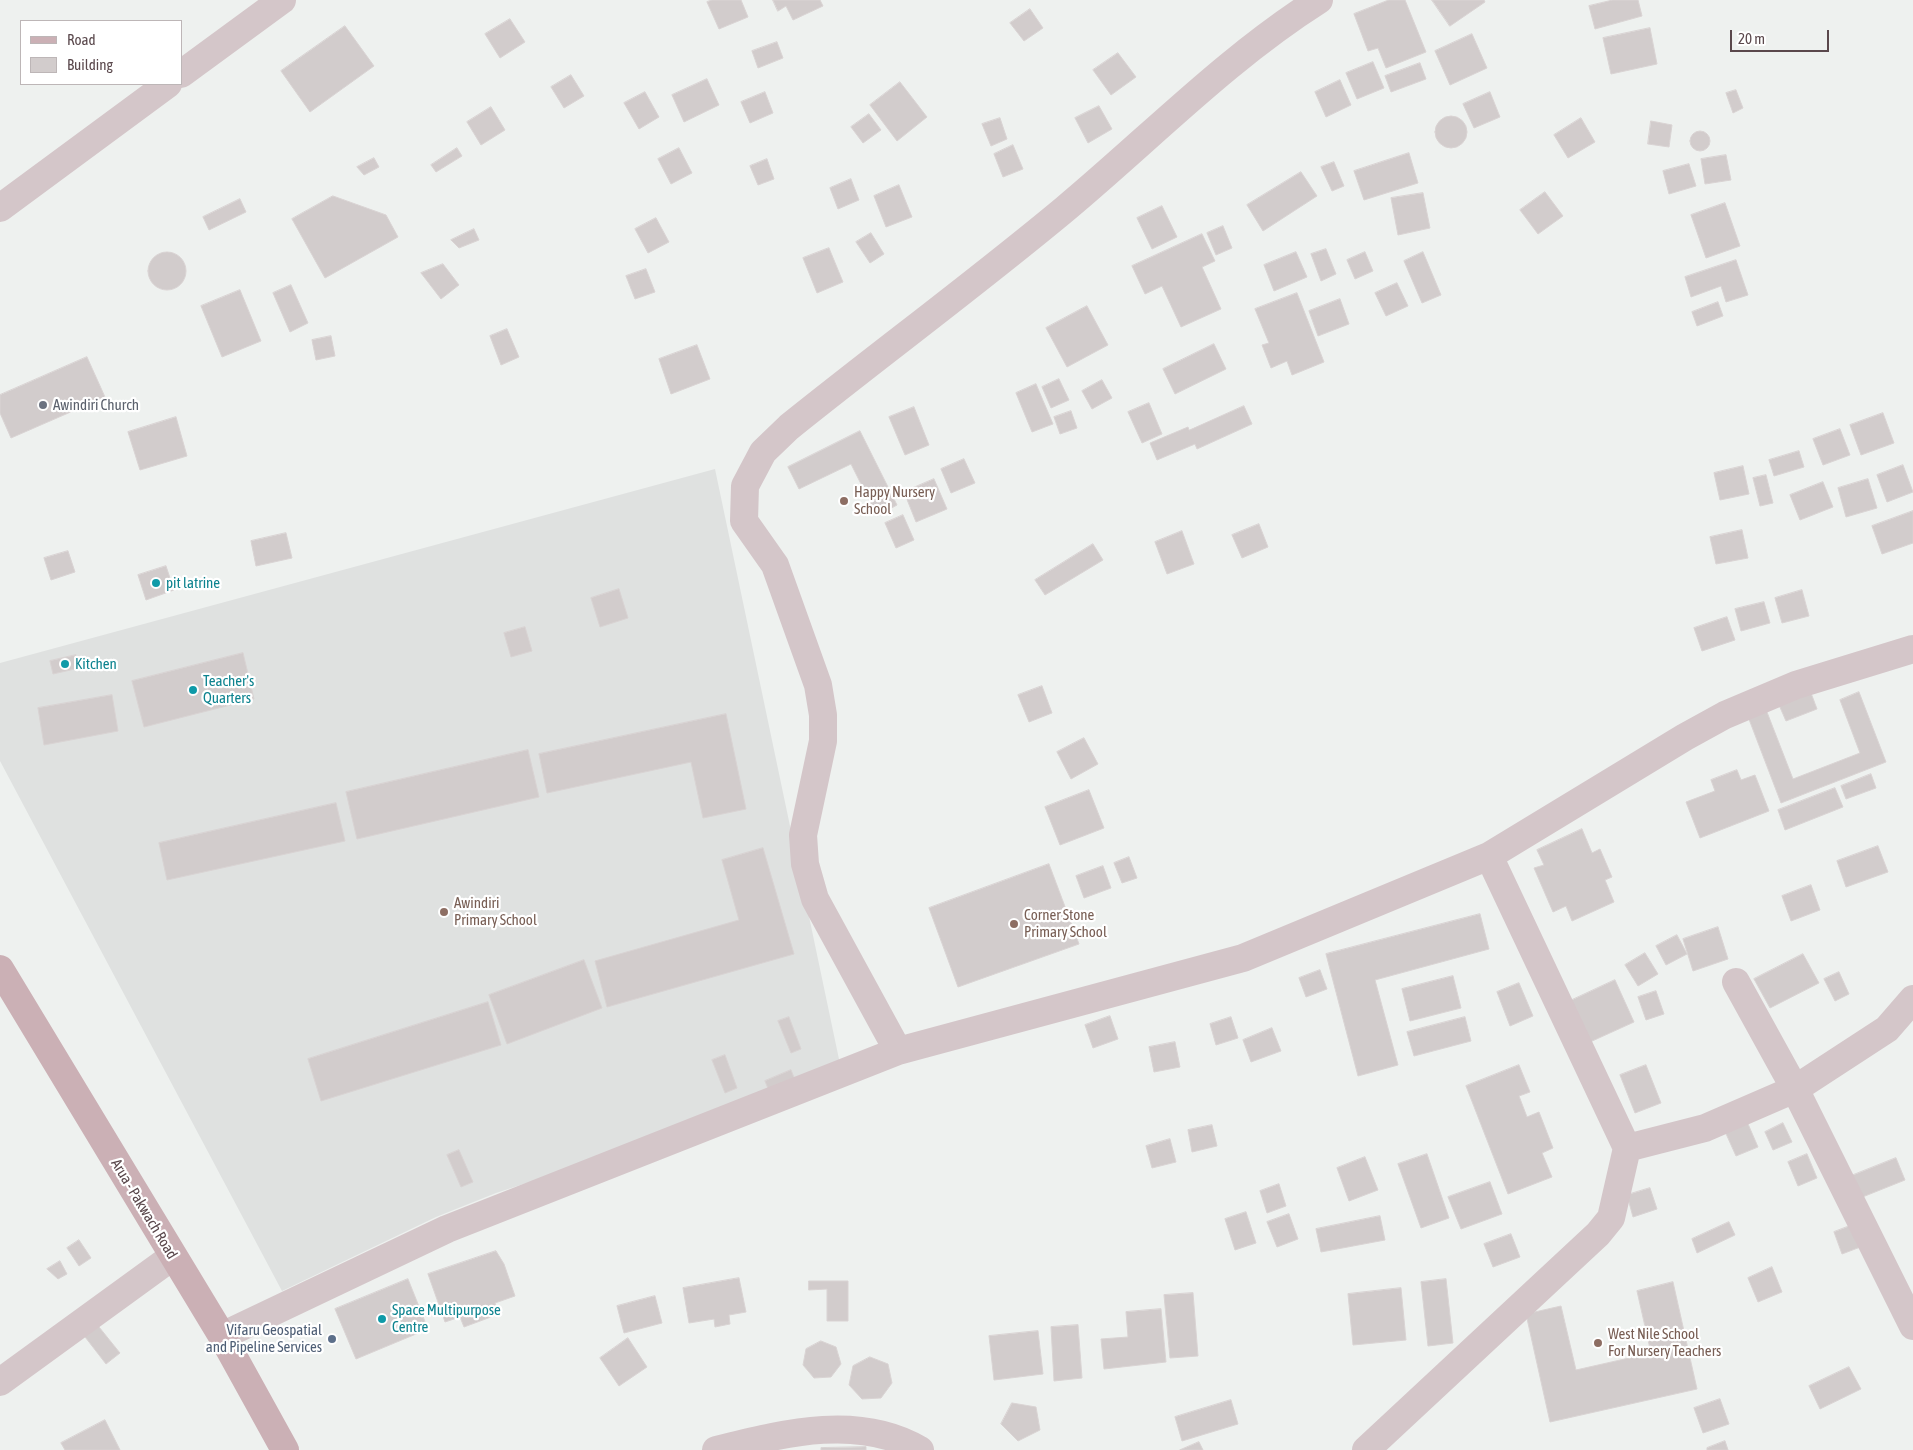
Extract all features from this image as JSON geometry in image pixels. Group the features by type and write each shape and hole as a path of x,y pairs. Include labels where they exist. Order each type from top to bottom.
{"main road":[{"name":"Arua - Pakwach Road","path":"0,970 172,1257 222,1336 286,1450"}],"street":[{"path":"182,73 282,0"},
{"path":"898,1051 815,898 805,864 803,835 824,741 823,716 818,685 775,565 744,521 744,486 764,452 789,427 1066,208 1202,86 1319,0"},
{"path":"0,208 167,85"},
{"path":"222,1336 447,1230 898,1051 1242,958 1489,856 1685,737 1725,715 1796,685 1913,649"},
{"path":"1366,1450 1598,1234 1611,1218 1627,1148 1489,856"},
{"path":"1736,982 1795,1089 1913,1326"},
{"path":"1627,1148 1705,1128 1795,1089 1887,1029 1913,999"},
{"path":"0,1382 172,1257"},
{"path":"716,1450 780,1434 837,1428 882,1435 920,1450"}],"shaded area":[{"name":"Awindiri Primary School","path":"715,469 840,1064 557,1173 496,1193 436,1217 282,1291 0,761 0,663"}],"building":[{"path":"712,0 741,0 748,17 719,29 707,2"},
{"path":"773,0 820,0 823,6 793,20 786,6 778,11"},
{"path":"1389,0 1405,0 1426,52 1386,68 1378,48 1368,51 1354,14"},
{"path":"1432,0 1484,0 1485,2 1450,26"},
{"path":"1613,0 1638,0 1642,16 1595,29 1589,6"},
{"path":"1030,9 1043,28 1024,41 1010,23"},
{"path":"510,19 525,42 500,58 485,34"},
{"path":"345,26 374,66 310,112 281,71"},
{"path":"1650,28 1657,64 1611,74 1603,38"},
{"path":"1472,34 1487,68 1450,85 1435,51"},
{"path":"777,42 783,58 758,68 752,51"},
{"path":"1118,53 1136,77 1111,95 1093,70"},
{"path":"1373,62 1384,88 1357,99 1346,73"},
{"path":"1420,63 1426,79 1391,92 1385,76"},
{"path":"571,75 584,96 564,108 551,87"},
{"path":"707,79 719,105 684,122 672,95"},
{"path":"1340,80 1351,105 1326,117 1315,92"},
{"path":"900,82 927,117 897,141 870,105"},
{"path":"1736,90 1743,108 1733,113 1726,93"},
{"path":"645,92 659,117 639,129 624,103"},
{"path":"765,92 773,113 750,123 741,102"},
{"path":"1490,92 1500,117 1474,128 1463,104"},
{"path":"1099,106 1112,129 1088,143 1075,118"},
{"path":"491,107 505,130 481,145 467,122"},
{"path":"869,114 881,130 863,143 851,127"},
{"path":"1451,116 1462,121 1467,132 1462,143 1451,148 1440,143 1435,132 1440,121"},
{"path":"1000,118 1007,139 991,146 982,124"},
{"path":"1581,118 1595,142 1568,158 1554,135"},
{"path":"1651,121 1672,125 1669,147 1648,144"},
{"path":"1700,131 1707,134 1710,141 1707,148 1700,151 1693,148 1690,141 1693,134"},
{"path":"1013,145 1023,169 1003,177 994,154"},
{"path":"457,148 462,156 436,172 431,165"},
{"path":"679,148 692,173 671,184 658,159"},
{"path":"1409,153 1418,183 1364,200 1354,171"},
{"path":"1726,155 1731,180 1705,184 1701,159"},
{"path":"374,158 379,167 364,175 357,167"},
{"path":"767,159 774,179 758,185 750,166"},
{"path":"1334,162 1344,186 1332,191 1321,167"},
{"path":"1689,164 1696,186 1669,194 1663,171"},
{"path":"1301,172 1317,196 1263,231 1247,205"},
{"path":"851,179 859,200 838,209 830,188"},
{"path":"899,185 912,217 886,227 874,196"},
{"path":"1545,192 1563,216 1538,234 1520,210"},
{"path":"1423,193 1430,228 1398,235 1391,198"},
{"path":"333,196 386,215 398,237 325,278 292,219"},
{"path":"240,199 246,212 209,230 203,217"},
{"path":"1725,203 1740,246 1706,258 1691,215"},
{"path":"1162,206 1177,237 1152,249 1137,218"},
{"path":"656,218 669,242 648,253 635,229"},
{"path":"1223,226 1232,248 1216,255 1207,233"},
{"path":"474,229 479,240 459,248 451,240"},
{"path":"871,233 884,254 870,263 856,242"},
{"path":"1202,234 1215,261 1202,267 1221,309 1181,327 1162,286 1145,294 1132,266"},
{"path":"829,248 843,282 817,293 803,258"},
{"path":"1326,249 1336,274 1321,281 1311,254"},
{"path":"167,252 180,258 186,271 180,284 167,290 154,284 148,271 154,258"},
{"path":"1296,252 1307,277 1274,291 1264,265"},
{"path":"1365,252 1373,271 1355,279 1347,260"},
{"path":"1423,252 1441,295 1422,303 1404,261"},
{"path":"1736,260 1748,295 1726,302 1721,286 1691,297 1685,277"},
{"path":"443,264 459,285 441,299 421,273"},
{"path":"646,269 655,292 635,299 626,276"},
{"path":"1397,283 1408,306 1386,316 1375,293"},
{"path":"291,285 308,323 290,332 273,293"},
{"path":"240,290 261,341 222,357 201,306"},
{"path":"1297,293 1324,362 1292,375 1287,361 1271,368 1262,345 1269,343 1255,309"},
{"path":"1340,299 1349,324 1318,336 1309,311"},
{"path":"1718,302 1723,316 1697,326 1692,312"},
{"path":"1087,306 1108,345 1067,367 1046,328"},
{"path":"507,329 519,357 501,365 490,336"},
{"path":"331,336 335,356 316,360 312,340"},
{"path":"1214,344 1226,369 1175,394 1163,369"},
{"path":"697,345 710,379 671,394 659,359"},
{"name":"Awindiri Church","path":"87,357 105,397 11,438 0,413 0,395"},
{"path":"1059,379 1069,400 1051,408 1042,387"},
{"path":"1102,380 1112,398 1092,409 1082,391"},
{"path":"1036,384 1053,424 1032,432 1016,393"},
{"path":"1149,403 1162,434 1142,443 1128,412"},
{"path":"1244,406 1252,424 1197,449 1195,444 1157,460 1150,443 1188,427 1189,430"},
{"path":"914,407 929,445 905,455 889,417"},
{"path":"1071,411 1077,428 1060,434 1054,417"},
{"path":"1883,413 1894,443 1861,455 1850,425"},
{"path":"176,417 187,456 140,470 128,432"},
{"path":"1840,429 1850,455 1823,465 1813,439"},
{"path":"860,431 897,505 877,516 851,464 799,489 788,467"},
{"path":"1799,451 1804,467 1774,476 1769,460"},
{"path":"964,459 975,483 951,493 941,469"},
{"path":"1903,465 1913,492 1887,502 1877,475"},
{"path":"1743,466 1749,494 1720,500 1714,473"},
{"path":"1766,475 1773,503 1760,506 1753,478"},
{"path":"934,479 947,509 916,522 904,492"},
{"path":"1868,479 1877,508 1846,517 1838,488"},
{"path":"1823,482 1833,507 1800,520 1790,495"},
{"path":"1913,511 1913,543 1882,554 1872,526"},
{"path":"903,515 914,540 896,548 885,523"},
{"path":"1259,524 1268,547 1242,558 1232,535"},
{"path":"1742,530 1748,558 1716,564 1710,537"},
{"path":"1182,531 1194,564 1167,574 1155,542"},
{"path":"286,533 292,558 256,566 251,541"},
{"path":"1093,544 1103,560 1045,595 1035,580"},
{"path":"68,551 75,572 51,580 44,558"},
{"name":"pit latrine","path":"166,566 174,590 146,600 138,575"},
{"path":"619,589 628,618 600,627 591,598"},
{"path":"1802,590 1809,616 1782,623 1775,598"},
{"path":"1764,602 1770,623 1741,631 1735,609"},
{"path":"1727,617 1735,640 1702,651 1694,628"},
{"path":"525,627 532,651 511,657 504,633"},
{"name":"Teacher's Quarters","path":"243,653 254,699 144,727 132,681"},
{"name":"Kitchen","path":"76,655 79,668 53,674 50,661"},
{"path":"1042,686 1052,713 1029,722 1018,695"},
{"path":"1859,692 1886,762 1781,803 1747,714 1765,707 1793,779 1860,753 1840,700"},
{"path":"1811,693 1817,709 1786,721 1779,705"},
{"path":"112,695 118,731 44,745 38,708"},
{"path":"726,714 746,809 703,818 691,762 547,793 539,754"},
{"path":"1084,738 1098,764 1071,779 1057,752"},
{"path":"528,750 539,797 357,839 346,792"},
{"path":"1737,770 1741,780 1755,775 1769,811 1700,838 1686,802 1715,791 1711,780"},
{"path":"1871,774 1876,788 1846,799 1841,786"},
{"path":"1835,788 1843,807 1785,830 1778,810"},
{"path":"1089,790 1104,828 1060,845 1045,807"},
{"path":"336,803 345,841 167,880 159,843"},
{"path":"1582,829 1592,853 1600,849 1612,877 1605,880 1614,902 1572,921 1566,906 1553,912 1534,868 1544,865 1537,850"},
{"path":"1878,846 1888,872 1846,887 1837,861"},
{"path":"763,848 794,954 607,1007 595,961 739,920 722,860"},
{"path":"1129,857 1137,878 1122,883 1114,863"},
{"path":"1049,864 1079,944 958,987 929,908"},
{"path":"1103,866 1111,888 1084,898 1076,876"},
{"path":"1811,885 1820,910 1791,921 1782,896"},
{"path":"1480,914 1489,949 1375,980 1398,1065 1358,1076 1326,954"},
{"path":"1718,927 1728,959 1693,971 1683,939"},
{"path":"1677,935 1687,954 1666,965 1656,946"},
{"path":"1645,953 1658,974 1638,986 1625,965"},
{"path":"1803,954 1819,983 1770,1008 1754,979"},
{"path":"584,960 602,1008 507,1044 489,995"},
{"path":"1320,970 1327,989 1306,997 1299,978"},
{"path":"1839,972 1849,994 1835,1001 1824,979"},
{"path":"1453,976 1461,1008 1410,1021 1402,989"},
{"path":"1615,980 1634,1022 1590,1042 1570,1001"},
{"path":"1519,983 1533,1016 1510,1026 1497,992"},
{"path":"1656,991 1664,1014 1646,1020 1638,997"},
{"path":"488,1002 501,1045 321,1101 308,1059"},
{"path":"1110,1016 1118,1039 1093,1048 1085,1025"},
{"path":"789,1017 801,1049 791,1053 778,1021"},
{"path":"1231,1017 1238,1038 1216,1045 1210,1024"},
{"path":"1465,1017 1471,1041 1414,1056 1407,1032"},
{"path":"1272,1028 1281,1051 1251,1062 1243,1040"},
{"path":"1175,1042 1180,1067 1154,1072 1149,1047"},
{"path":"725,1055 737,1088 725,1093 712,1060"},
{"path":"1519,1065 1530,1092 1519,1096 1527,1117 1539,1112 1553,1148 1542,1153 1552,1177 1508,1194 1466,1086"},
{"path":"1646,1065 1661,1103 1635,1113 1620,1075"},
{"path":"791,1070 795,1080 769,1091 765,1081"},
{"path":"1745,1117 1758,1147 1736,1156 1723,1127"},
{"path":"1783,1123 1792,1142 1773,1150 1765,1132"},
{"path":"1212,1125 1217,1146 1192,1152 1188,1130"},
{"path":"1170,1139 1176,1162 1152,1168 1146,1146"},
{"path":"459,1150 473,1182 461,1187 447,1155"},
{"path":"1427,1154 1449,1218 1421,1228 1398,1164"},
{"path":"1807,1154 1817,1178 1798,1186 1788,1162"},
{"path":"1365,1157 1378,1190 1349,1201 1337,1168"},
{"path":"1896,1158 1905,1180 1860,1198 1851,1176"},
{"path":"1490,1182 1502,1214 1461,1229 1448,1197"},
{"path":"1279,1184 1286,1206 1267,1213 1260,1191"},
{"path":"1650,1188 1657,1209 1633,1217 1627,1195"},
{"path":"1246,1212 1256,1243 1235,1250 1225,1219"},
{"path":"1289,1214 1298,1239 1277,1247 1267,1222"},
{"path":"1380,1216 1385,1240 1321,1252 1316,1229"},
{"path":"1729,1222 1735,1235 1697,1253 1692,1239"},
{"path":"1855,1224 1863,1246 1842,1254 1834,1232"},
{"path":"1511,1234 1520,1257 1493,1267 1484,1244"},
{"path":"79,1240 91,1258 79,1266 67,1248"},
{"path":"496,1251 504,1264 515,1296 495,1303 499,1314 464,1327 460,1317 445,1322 428,1274"},
{"path":"60,1261 67,1274 58,1279 47,1269"},
{"path":"1772,1267 1782,1292 1758,1302 1748,1278"},
{"path":"739,1278 746,1312 729,1315 730,1324 715,1327 714,1319 689,1323 683,1288"},
{"name":"Space Multipurpose Centre","path":"408,1279 428,1329 356,1359 335,1309"},
{"path":"1446,1279 1453,1343 1428,1346 1421,1282"},
{"path":"809,1281 848,1281 848,1321 827,1321 827,1289 809,1290"},
{"path":"1673,1282 1697,1389 1550,1422 1526,1314 1561,1306 1576,1370 1651,1353 1637,1291"},
{"path":"1401,1288 1406,1340 1353,1345 1348,1294"},
{"path":"1193,1293 1198,1356 1170,1358 1164,1295"},
{"path":"655,1296 662,1323 624,1333 617,1306"},
{"path":"1161,1309 1166,1362 1104,1369 1101,1339 1128,1337 1126,1312"},
{"path":"95,1322 120,1353 106,1364 82,1333"},
{"path":"1078,1325 1082,1378 1054,1381 1051,1327"},
{"path":"1038,1331 1043,1374 994,1380 989,1336"},
{"path":"628,1338 647,1367 619,1386 600,1358"},
{"path":"821,1341 836,1347 841,1364 831,1377 814,1378 803,1365 806,1349"},
{"path":"870,1357 888,1364 892,1383 881,1398 862,1399 849,1385 853,1366"},
{"path":"1849,1367 1861,1389 1820,1409 1809,1386"},
{"path":"1720,1399 1729,1424 1703,1433 1694,1408"},
{"path":"1231,1400 1238,1424 1182,1441 1175,1417"},
{"path":"1012,1403 1036,1407 1040,1430 1018,1441 1001,1424"},
{"path":"105,1420 120,1450 65,1450 61,1443"},
{"path":"1725,1441 1728,1450 1707,1450 1707,1448"},
{"path":"1199,1442 1203,1450 1180,1450"},
{"path":"866,1447 866,1450 821,1450 821,1448"}],"place":[{"name":"Awindiri Church","path":"43,405"},
{"name":"Happy Nursery School","path":"844,501"},
{"name":"pit latrine","path":"156,583"},
{"name":"Kitchen","path":"65,664"},
{"name":"Teacher's Quarters","path":"193,690"},
{"name":"Awindiri Primary School","path":"444,912"},
{"name":"Corner Stone Primary School","path":"1014,924"},
{"name":"Space Multipurpose Centre","path":"382,1319"},
{"name":"Vifaru Geospatial and Pipeline Services","path":"332,1339"},
{"name":"West Nile School For Nursery Teachers","path":"1598,1343"}]}
